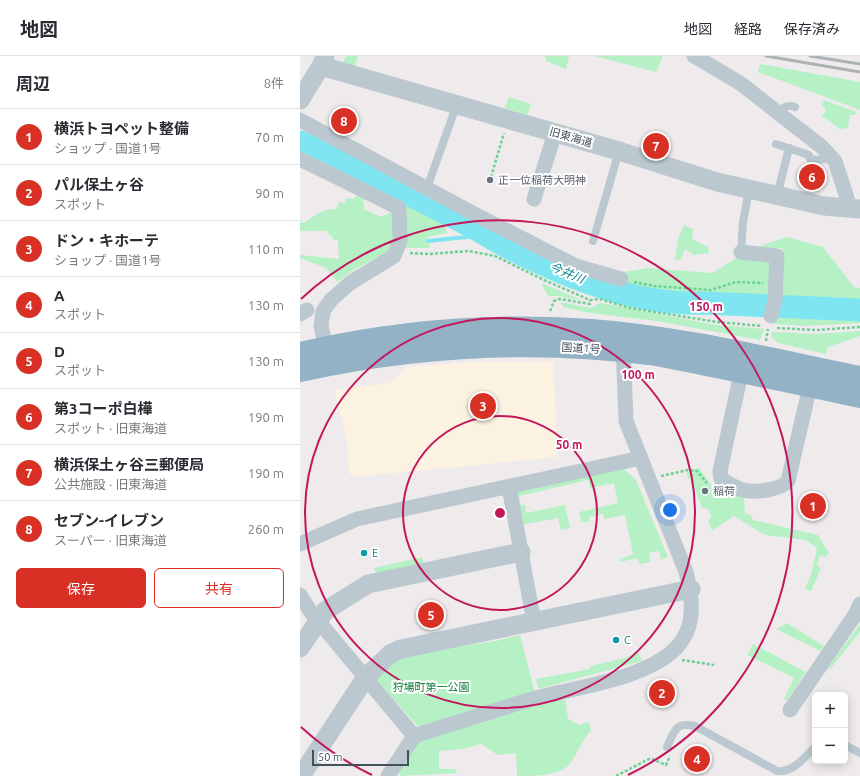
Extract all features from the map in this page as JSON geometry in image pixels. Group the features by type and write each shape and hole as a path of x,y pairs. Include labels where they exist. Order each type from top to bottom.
{"highway":[{"name":"国道1号","path":"300,353 368,339 405,335 484,329 542,328 592,330 651,354 860,377"},
{"name":"国道1号","path":"300,371 350,360 405,352 513,346 578,348 623,343"},
{"name":"国道1号","path":"743,363 810,386 860,397"}],"street":[{"path":"694,56 740,83 822,147 834,161 847,198 854,209"},
{"name":"旧東海道","path":"300,100 322,59 456,104 619,151 717,182 777,197 824,206 854,209"},
{"path":"300,120 480,217 576,266 621,279"},
{"path":"534,199 555,133"},
{"path":"300,159 399,208 400,241 394,256 350,283 323,311 321,326 326,348"},
{"path":"741,252 777,256 776,283 772,315"},
{"path":"388,776 414,736 537,698 625,676 646,668 663,659 681,643 689,627 691,589 686,572 626,422 623,343"},
{"path":"743,363 720,471 721,479 735,487 745,490 773,489 784,486 788,481 810,386"},
{"path":"300,544 357,519 641,458"},
{"path":"508,487 534,622"},
{"path":"300,648 325,612 368,584 521,552"},
{"path":"301,776 366,677 390,654 401,649 691,589"},
{"path":"300,595 318,620 414,736"},
{"path":"790,710 855,615 860,604"}],"lane":[{"path":"427,188 456,104"},
{"path":"779,113 784,107 795,107"},
{"path":"776,144 809,155 810,159 819,160 831,157"},
{"path":"777,197 788,148"},
{"path":"593,241 619,151"},
{"path":"741,252 743,222 748,190"},
{"path":"304,312 323,302 332,300"},
{"path":"667,747 675,729 679,725 687,724 695,726 777,771 784,772 790,770 812,750"},
{"path":"848,747 860,753"}],"path":[{"path":"491,177 508,119"},
{"path":"397,251 429,254 439,252 469,251 495,256 590,300 600,299 630,308 716,322 816,330 860,327"},
{"path":"621,279 654,286 711,290 736,282 776,283"},
{"path":"549,316 554,301 560,299 590,304 590,300"},
{"path":"766,338 772,315"},
{"path":"657,477 692,470 697,471 708,484"},
{"path":"681,659 714,665"},
{"path":"616,776 649,759"}],"shaded area":[{"path":"553,361 558,457 353,477 349,472 347,441 334,390 388,383 403,373 405,367 472,362"}],"green space":[{"path":"346,56 358,56 355,66 343,63"},
{"path":"545,56 569,56 566,69 546,61"},
{"path":"594,56 663,56 656,72"},
{"path":"760,64 860,82 860,110 758,72"},
{"path":"509,97 531,104 527,115 505,108"},
{"path":"824,100 857,112 855,115 850,115 848,128 840,129 822,116 826,109 822,105"},
{"path":"359,192 363,195 364,209 381,217 394,211 393,250 357,268 337,282 326,268 300,258 300,255 339,259 338,240 333,240 332,236 328,234 327,231 300,231 300,221 304,223 319,213 336,209 339,202 345,203 346,198 354,199"},
{"path":"407,205 445,223 447,233 427,237 430,248 404,248 405,207"},
{"path":"684,225 693,229 692,239 708,247 709,253 694,255 685,249 680,260 675,260 678,239"},
{"path":"787,237 823,247 854,287 860,288 860,299 835,297 833,302 781,299 782,248 754,248"},
{"path":"738,257 772,263 769,300 653,291 619,285 623,272 648,268 712,273"},
{"path":"541,283 584,301 559,296 548,296"},
{"path":"560,302 591,308 601,303 716,325 764,329 760,340 657,321 590,313 564,307"},
{"path":"776,314 831,315 832,319 860,320 860,323 806,326 774,324"},
{"path":"860,331 860,336 828,347 826,354 778,343 771,337 772,332 815,334"},
{"path":"699,468 712,486 727,495 744,495 745,514 751,515 753,520 818,535 829,553 826,557 820,555 817,565 821,568 811,591 805,589 811,575 817,548 806,540 765,535 734,516 712,531 708,520 712,518 708,509 702,508 691,478 688,479 687,472"},
{"path":"624,469 636,480 668,557 661,560 659,551 649,553 651,562 640,564 637,558 620,562 620,559 633,554 625,515 604,519 603,514 589,517 589,522 581,522 579,512 618,503 614,483 590,488 588,480 519,496 521,505 525,505 526,513 565,505 570,528 561,530 558,518 521,525 515,496 520,488"},
{"path":"422,557 424,564 376,573 374,568"},
{"path":"787,623 824,646 821,651 776,629"},
{"path":"860,624 860,632 830,669 828,668"},
{"name":"狩場町第一公園","path":"520,635 535,693 418,727 376,679 376,674 405,655 496,641"},
{"path":"753,644 806,672 787,700 784,699 794,678 747,655"},
{"path":"638,652 642,661 538,689 536,679 590,669 590,666 625,658"},
{"path":"565,698 568,719 579,725 589,722 591,731 584,739 574,758 567,767 562,770 543,775 517,776 516,753 498,755 481,744 462,749 439,751 439,769 456,769 457,773 401,776 399,773 417,742 542,702"}],"waterway":[{"name":"今井川","path":"300,142 418,199 469,225 505,246 552,268 602,287 654,300 680,303 860,310"},
{"path":"428,241 486,235"}],"railway":[{"path":"766,56 860,72"},
{"path":"810,56 860,64"}],"place":[{"name":"セブン-イレブン","path":"344,121"},
{"name":"横浜保土ヶ谷三郵便局","path":"656,146"},
{"name":"第3コーポ白樺","path":"812,177"},
{"name":"正一位稲荷大明神","path":"490,180"},
{"name":"ドン・キホーテ","path":"483,406"},
{"name":"稲荷","path":"705,491"},
{"name":"横浜トヨペット整備","path":"813,506"},
{"name":"E","path":"364,553"},
{"name":"D","path":"431,615"},
{"name":"C","path":"616,640"},
{"name":"パル保土ヶ谷","path":"662,693"},
{"name":"A","path":"697,759"}]}
